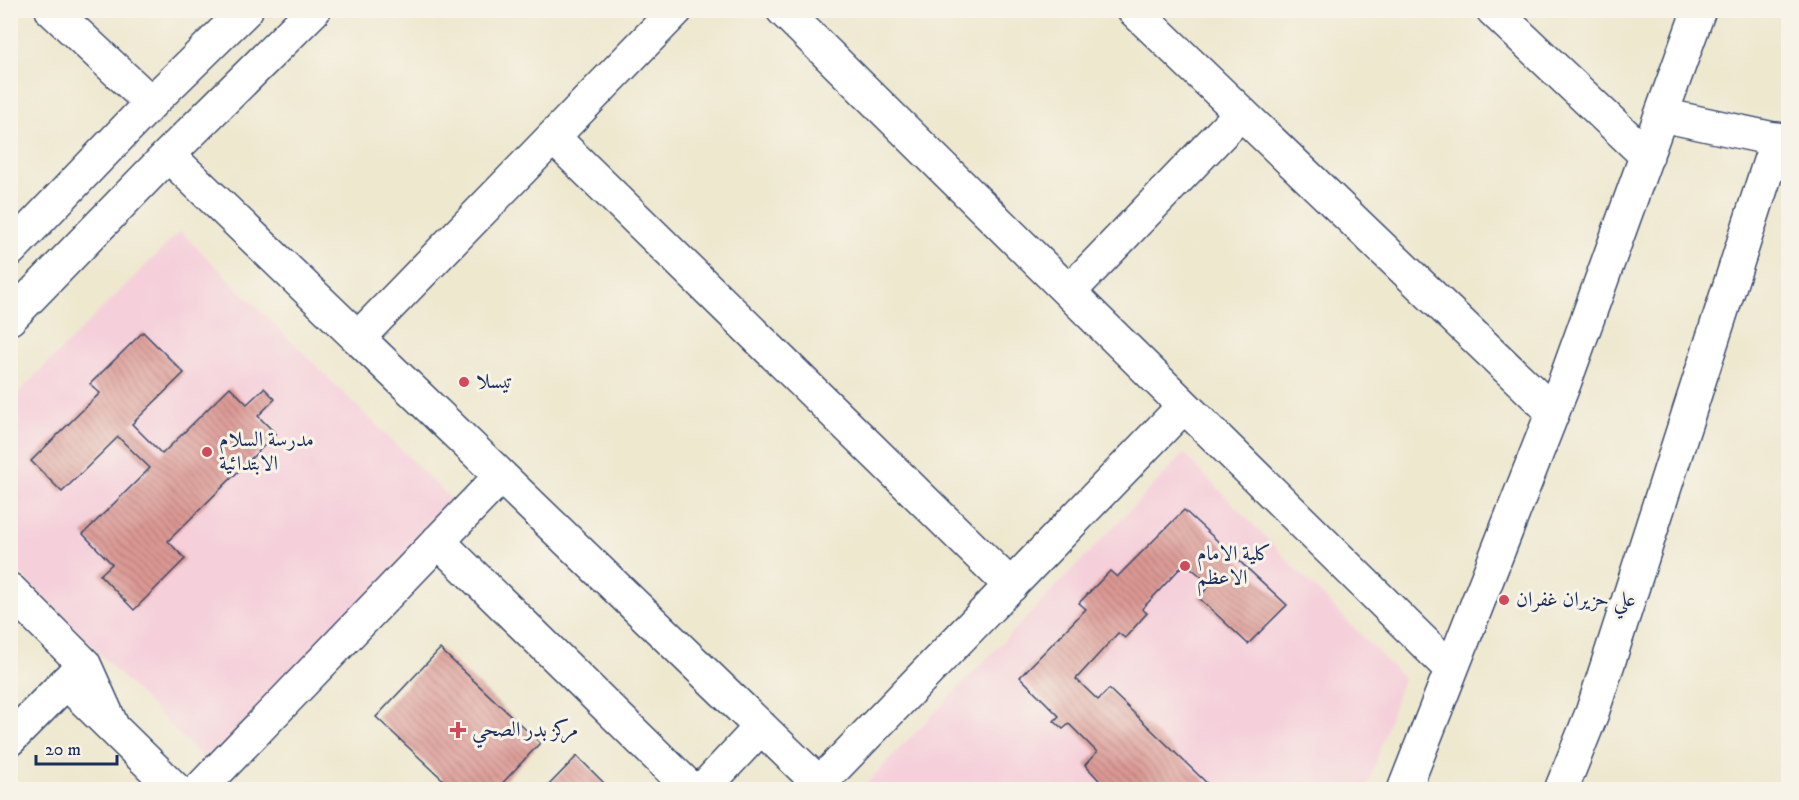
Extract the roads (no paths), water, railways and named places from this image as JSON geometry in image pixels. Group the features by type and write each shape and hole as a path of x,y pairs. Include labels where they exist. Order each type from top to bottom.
{"street":[{"path":"52,10 151,103"},
{"path":"10,318 168,155 266,61 314,10"},
{"path":"358,338 676,10"},
{"path":"783,10 1451,669"},
{"path":"1134,10 1553,412"},
{"path":"1493,10 1647,156"},
{"path":"1404,789 1553,412 1700,10"},
{"path":"12,246 151,103 238,19 266,61"},
{"path":"1069,292 1241,113"},
{"path":"1562,789 1592,713 1783,140 1662,115"},
{"path":"553,137 1011,586"},
{"path":"168,155 823,786 1011,586 1185,406"},
{"path":"199,789 501,476"},
{"path":"438,542 692,789"},
{"path":"10,590 75,673 112,726 176,789"},
{"path":"10,739 75,673"},
{"path":"702,789 761,727"}],"place":[{"name":"تيسلا","path":"464,382"},
{"name":"مدرسة السلام الابتدائية","path":"207,452"},
{"name":"كلية الامام الاعظم","path":"1185,566"},
{"name":"علي حزيران غفران","path":"1504,600"},
{"name":"مركز بدر الصحي","path":"458,730"}]}
